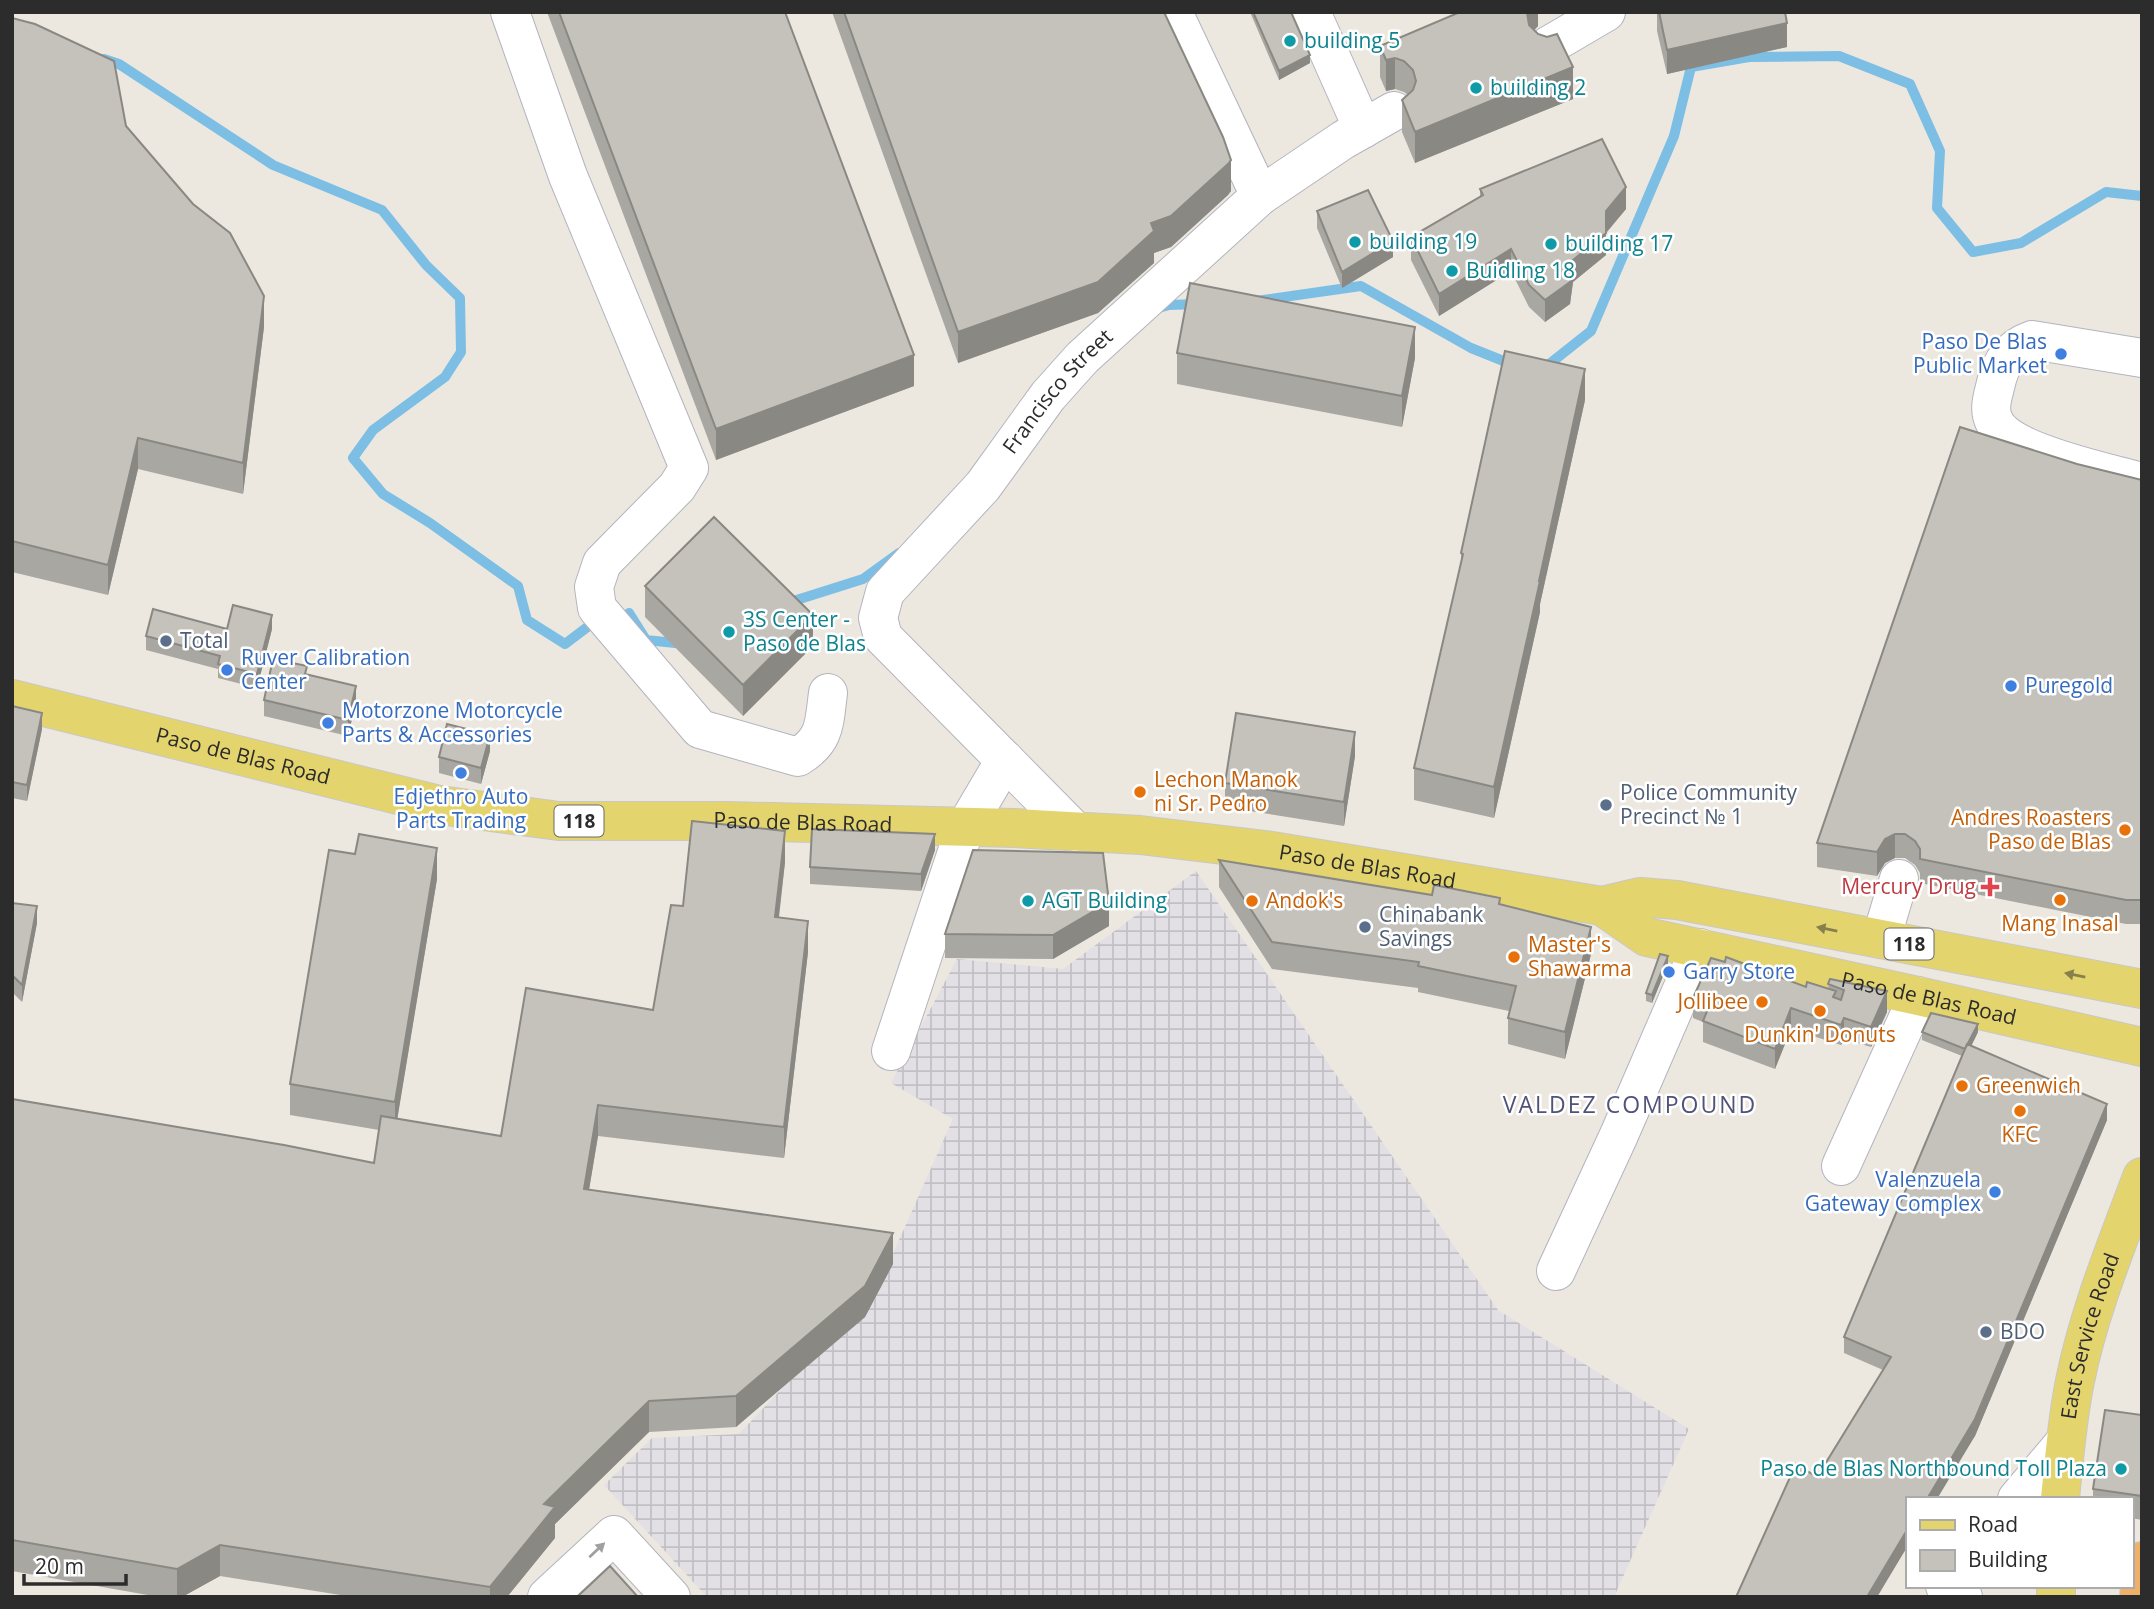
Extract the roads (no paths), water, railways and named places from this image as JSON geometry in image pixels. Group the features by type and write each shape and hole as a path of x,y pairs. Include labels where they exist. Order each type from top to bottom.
{"highway":[{"path":"2139,1597 2142,1561"}],"main road":[{"name":"Paso de Blas Road","path":"12,699 439,805 559,821 727,821 965,828 1192,840 1602,906 1640,897 1677,900 2142,989"},
{"name":"Paso de Blas Road","path":"1602,906 1647,937 2142,1048"},
{"name":"East Service Road","path":"2060,1497 2065,1442 2075,1381 2088,1331 2133,1225 2142,1177"}],"street":[{"path":"510,12 568,176 689,468 677,487 602,563 594,587 597,608 700,729 798,757 812,748 823,728 828,693"},
{"path":"1173,12 1260,196"},
{"name":"Francisco Street","path":"1076,832 883,637 878,618 885,592 984,486 1048,396 1082,358 1260,196 1378,120 1311,12"},
{"path":"1548,46 1606,12"},
{"path":"2142,358 2032,340 2010,352 1998,370 1990,406 1993,420 2004,435 2027,449 2142,482"},
{"path":"891,1051 965,828 1004,760"},
{"path":"1881,939 1899,879"},
{"path":"1556,1270 1619,1135 1700,948"},
{"path":"1841,1166 1918,996"},
{"path":"2019,1497 2065,1442"},
{"path":"547,1597 614,1535 671,1597"},
{"path":"1947,1588 1963,1597"}],"waterway":[{"path":"1543,369 1591,331 1674,136 1691,67 1749,57 1839,56 1910,84 1940,151 1937,208 1973,252 2021,243 2106,192 2142,196"},
{"path":"104,59 119,64 273,165 382,210 426,265 460,298 461,352 445,377 373,430 353,458 383,494 430,523 518,586 527,620 565,644 590,625"},
{"path":"1256,301 1361,286 1471,348 1516,366"},
{"path":"1155,309 1169,305 1198,304"},
{"path":"784,604 863,579 899,553"},
{"path":"629,613 646,640 685,644"}],"place":[{"name":"building 5","path":"1290,41"},
{"name":"building 2","path":"1476,88"},
{"name":"building 19","path":"1355,242"},
{"name":"building 17","path":"1551,244"},
{"name":"Buidling 18","path":"1452,271"},
{"name":"Paso De Blas Public Market","path":"2061,354"},
{"name":"3S Center - Paso de Blas","path":"729,632"},
{"name":"Total","path":"166,641"},
{"name":"Ruver Calibration Center","path":"227,670"},
{"name":"Puregold","path":"2011,686"},
{"name":"Motorzone Motorcycle Parts & Accessories","path":"328,723"},
{"name":"Edjethro Auto Parts Trading","path":"461,773"},
{"name":"Lechon Manok ni Sr. Pedro","path":"1140,792"},
{"name":"Police Community Precinct № 1","path":"1606,805"},
{"name":"Andres Roasters Paso de Blas","path":"2125,830"},
{"name":"Mercury Drug","path":"1990,887"},
{"name":"Mang Inasal","path":"2060,900"},
{"name":"AGT Building","path":"1028,901"},
{"name":"Andok's","path":"1252,901"},
{"name":"Chinabank Savings","path":"1365,927"},
{"name":"Master's Shawarma","path":"1514,957"},
{"name":"Garry Store","path":"1669,972"},
{"name":"Jollibee","path":"1762,1002"},
{"name":"Dunkin' Donuts","path":"1820,1011"},
{"name":"Greenwich","path":"1962,1086"},
{"name":"KFC","path":"2020,1111"},
{"name":"Valenzuela Gateway Complex","path":"1995,1192"},
{"name":"BDO","path":"1986,1332"},
{"name":"Paso de Blas Northbound Toll Plaza","path":"2121,1469"}],"district":[{"name":"VALDEZ COMPOUND","path":"1630,1105"}]}
